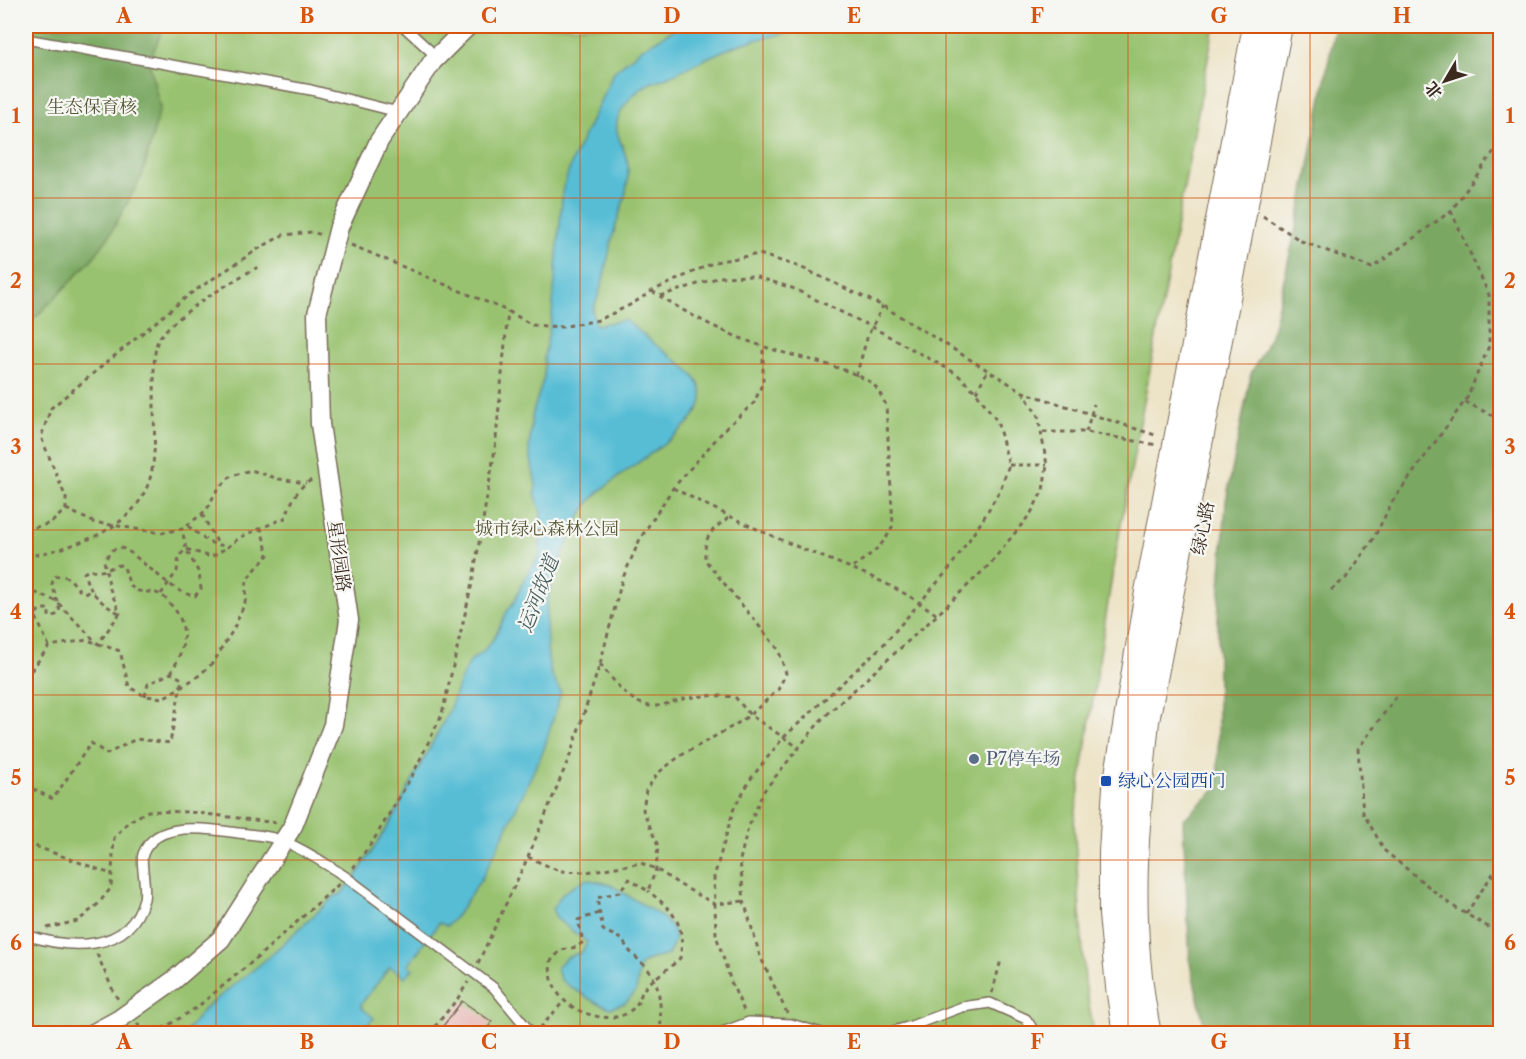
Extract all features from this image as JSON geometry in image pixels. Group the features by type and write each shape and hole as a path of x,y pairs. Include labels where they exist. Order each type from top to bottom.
{"main road":[{"path":"1126,1034 1112,914 1112,852 1116,787 1134,672 1256,26"},
{"name":"绿心路","path":"1149,1034 1134,934 1134,864 1146,722 1279,26"}],"street":[{"name":"星形园路","path":"92,1034 129,1013 174,980 221,939 293,825 333,725 349,620 320,424 317,314 339,227 379,141 437,57 468,26"}],"lane":[{"path":"403,26 437,57"},
{"path":"26,39 311,90 398,112"},
{"path":"26,935 45,941 93,944 115,938 130,926 144,896 142,855 158,837 175,830 197,828 270,837 284,841 322,861 494,988 533,1034"},
{"path":"884,1034 962,1007 990,1003 1026,1019 1036,1034"},
{"path":"717,1034 748,1022 791,1024 825,1034"}],"path":[{"path":"1261,227 1263,216 1301,241 1372,268 1452,211 1500,143"},
{"path":"1331,590 1346,578 1374,538 1392,502 1465,402 1490,346 1489,295 1452,211"},
{"path":"26,530 51,523 66,509 66,498 41,437 51,408 190,294 258,249 283,236 312,232 336,239 508,311 532,325 561,327 599,320 632,304 652,291 715,262 759,254 800,267 883,306 1023,392 1176,446"},
{"path":"26,557 92,538 128,516 144,496 152,470 157,343 173,322 258,267"},
{"path":"660,296 720,277 754,276 792,288 872,327 957,374 976,392 997,421 1009,465 1000,490 982,521 949,568 883,645 783,738 752,777 734,808 714,877 716,935 731,982 748,1022"},
{"path":"652,291 690,315 763,346 812,360 869,381 878,390 886,405 893,525 888,537 878,549 853,567"},
{"path":"856,376 868,335 883,306"},
{"path":"154,1034 196,1008 258,957 347,878 373,841 413,774 442,714 473,579 495,449 508,311"},
{"path":"429,1034 458,998 473,974 528,857 571,753 600,664 622,580 640,540 673,488 725,429 754,403 763,382 763,346"},
{"path":"976,392 988,370"},
{"path":"791,1024 760,956 744,901 741,860 747,831 763,792 822,719 938,615 990,564 1032,513 1043,490 1047,465 1043,432 1038,416 1023,392"},
{"path":"1465,402 1500,419"},
{"path":"1086,432 1094,404"},
{"path":"1043,432 1086,432 1176,446"},
{"path":"1009,465 1047,465"},
{"path":"66,509 93,522 161,533 182,529 202,514 215,493 231,476 251,470 279,479 306,483"},
{"path":"186,549 210,557 239,538 285,518 294,497 306,483 327,474"},
{"path":"673,488 730,517 800,548 853,567 920,602 938,615"},
{"path":"202,514 218,544"},
{"path":"648,891 656,869 657,846 643,810 646,790 658,773 680,756 735,726 750,715 778,690 786,673 778,649 705,560 705,542 715,528 730,517"},
{"path":"187,525 208,542 228,547"},
{"path":"26,678 49,646 87,640 120,651 129,687 145,696 163,698 197,677 213,663 233,630 245,603 247,579 268,555 261,528"},
{"path":"120,614 105,572 104,561 112,550 122,548 131,552 183,593 195,596 201,589 199,573 186,549 182,529"},
{"path":"161,594 177,571 179,556 186,549"},
{"path":"120,614 105,606 86,582 84,573 90,569 99,573 105,572 114,565 122,565 126,570 128,582 135,590 161,594 179,614 185,636 181,655 171,673 148,684 145,696"},
{"path":"49,646 35,615 39,609 49,609 49,617 60,611 52,584 54,577 60,574 69,577 81,592 94,593"},
{"path":"26,589 56,601 98,644"},
{"path":"98,644 120,614"},
{"path":"600,664 620,687 638,702 652,706 686,698 716,695 735,697 750,715 798,747"},
{"path":"26,806 33,789 53,798 91,743 107,754 136,739 170,742 182,686 182,679 171,673"},
{"path":"1396,698 1358,749 1363,813 1385,851 1451,905 1500,934"},
{"path":"26,832 32,845 111,874"},
{"path":"528,857 559,871 586,872 641,863 656,869 715,904 744,901"},
{"path":"1466,914 1500,863"},
{"path":"600,913 578,920 583,942 578,946 561,950 550,962 552,982 564,1001 580,1012 609,1018 625,1015 639,1003 645,987 655,980 680,958 683,942 679,926 669,907 629,879 619,892 597,898 600,913 603,930 623,940 628,951 646,967 655,980 660,994 661,1034"},
{"path":"93,944 115,995 145,1034"},
{"path":"990,1003 1001,960"},
{"path":"533,1034 564,1001"}],"green space":[{"name":"城市绿心森林公园","path":"26,26 1214,26 1115,557 1074,823 1085,983 1094,1033 26,1033"},
{"name":"生态保育核","path":"26,26 164,26 149,61 160,108 142,176 108,238 93,258 26,326"},
{"path":"1335,26 1500,26 1500,1033 1206,1033 1190,963 1183,820 1218,787 1218,619 1226,501 1251,374 1271,336 1303,198"}],"water":[{"name":"运河故道","path":"680,26 811,26 734,46 648,84 630,99 618,118 618,136 628,166 627,183 603,280 592,311 596,325 625,320 685,367 696,380 702,395 699,408 689,421 656,450 592,499 566,547 550,589 547,616 547,649 550,669 561,692 544,749 501,840 482,878 457,915 447,926 439,923 408,965 413,969 405,977 390,967 361,1004 362,1008 374,1018 359,1033 184,1034 205,1008 263,962 335,896 341,894 356,876 393,818 449,711 459,683 471,660 482,653 494,638 524,579 540,555 541,512 535,493 536,485 529,449 532,416 544,377 544,357 552,315 563,188 573,159 614,72 641,49"},
{"path":"585,879 609,884 661,916 673,929 675,940 668,955 651,959 640,965 636,992 625,1003 610,1008 593,1001 566,984 560,979 557,967 566,958 582,952 587,942 557,919 552,909 563,893"}],"building":[{"path":"462,1001 492,1022 483,1034 437,1034"}],"place":[{"name":"P7停车场","path":"974,759"},
{"name":"绿心公园西门","path":"1106,781"}]}
